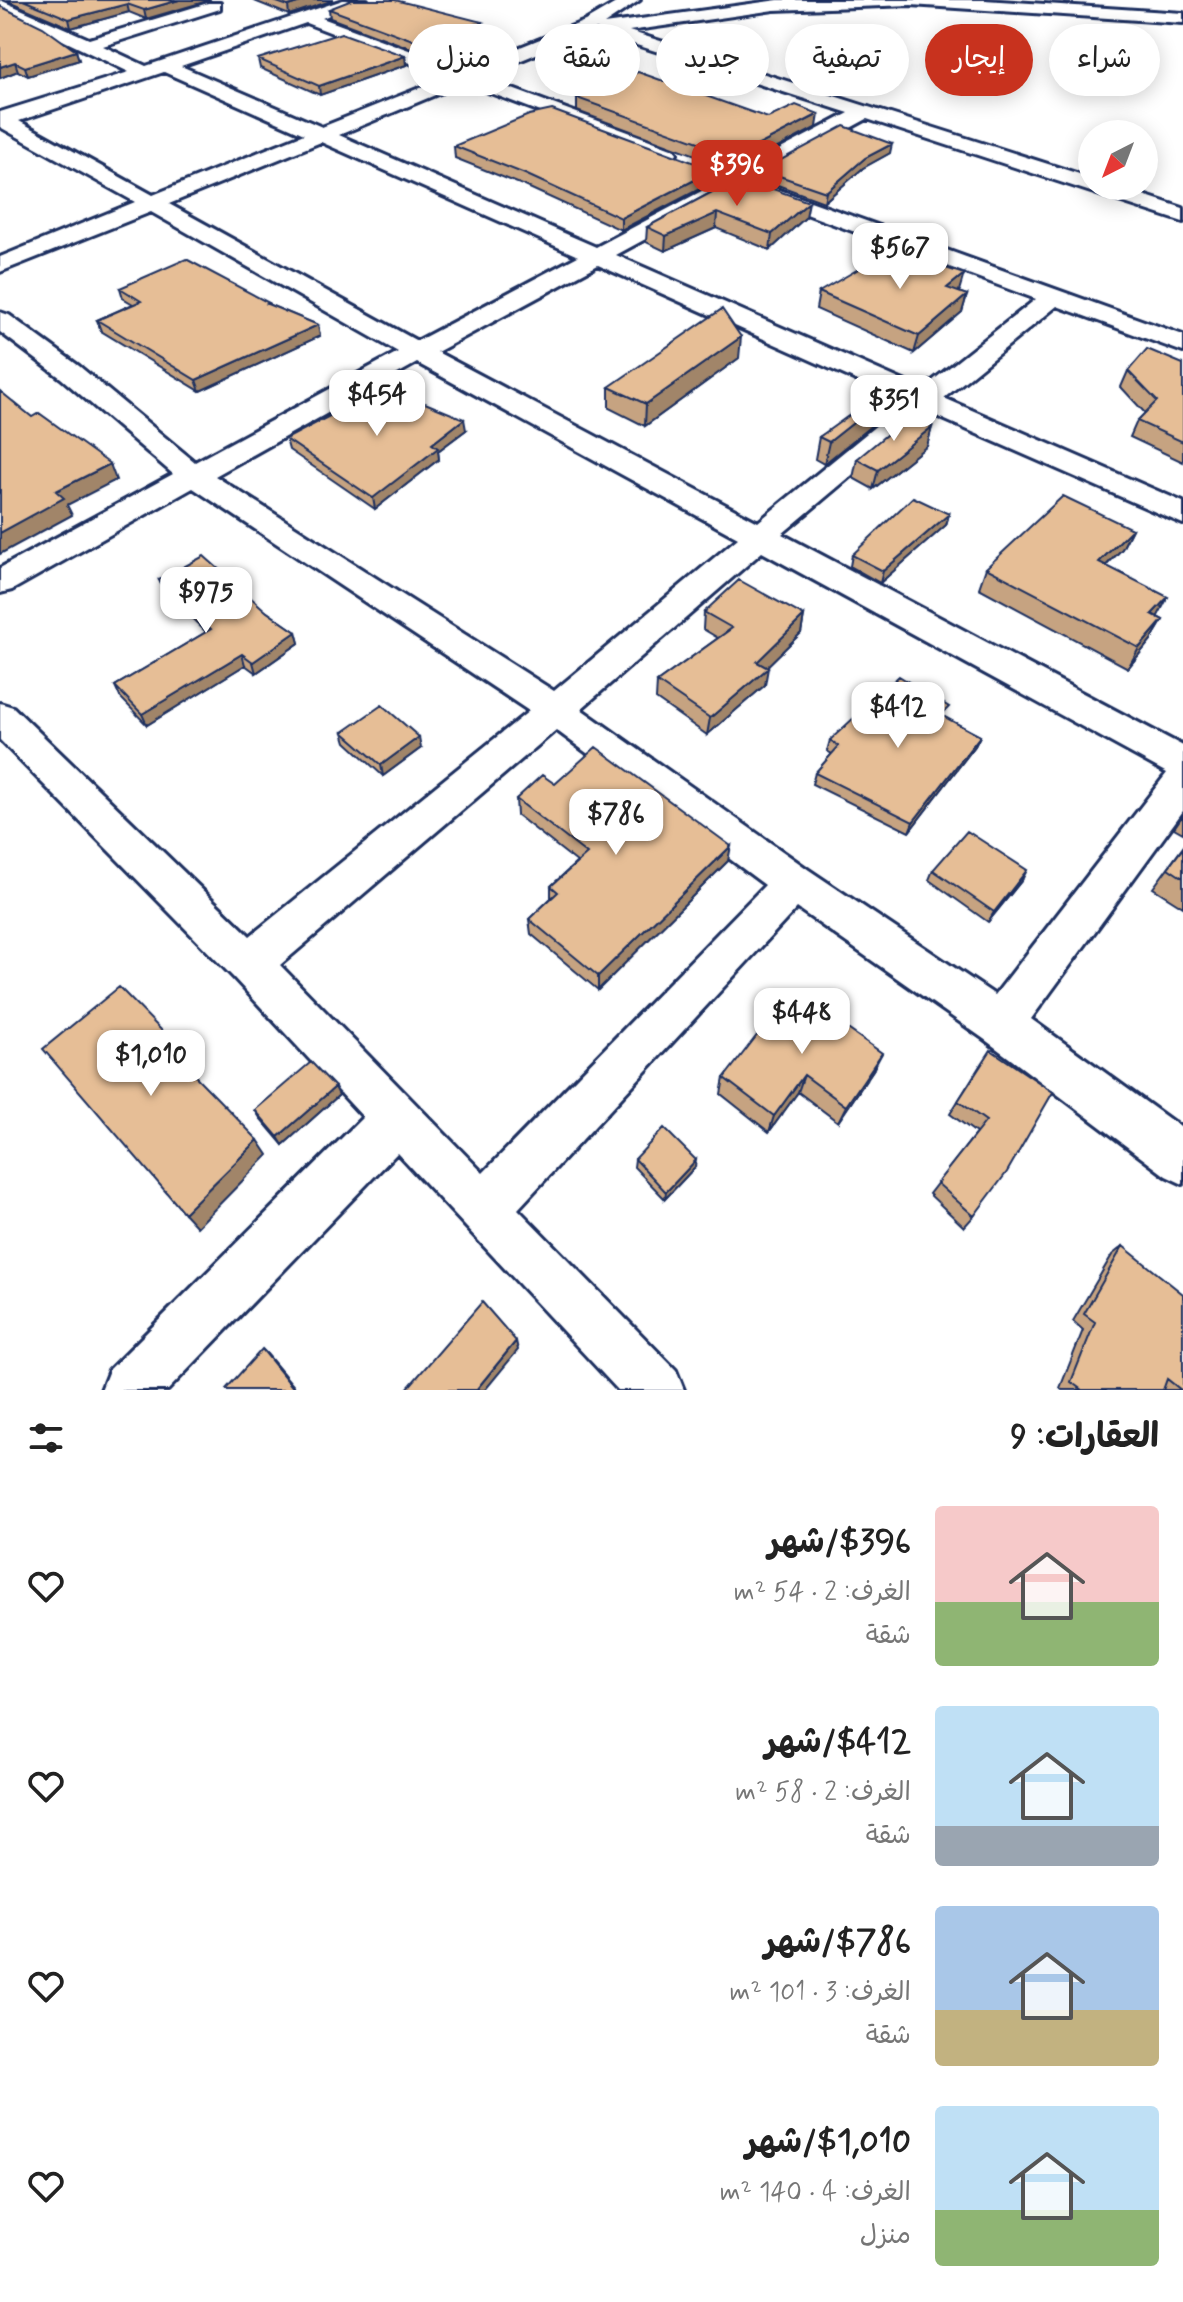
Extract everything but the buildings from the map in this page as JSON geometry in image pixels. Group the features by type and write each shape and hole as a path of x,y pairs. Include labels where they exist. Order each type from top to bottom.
{"street":[{"path":"1,119 359,0"},
{"path":"602,24 632,0"},
{"path":"622,24 774,5 911,0 1183,18"},
{"path":"0,4 88,45 319,135 1183,514"},
{"path":"88,45 213,5"},
{"path":"309,19 408,55"},
{"path":"251,20 275,30"},
{"path":"640,40 1078,181"},
{"path":"0,265 415,96"},
{"path":"516,96 680,159"},
{"path":"0,582 417,352 598,258 866,112"},
{"path":"1,119 417,352 1183,764"},
{"path":"709,170 1183,344"},
{"path":"1137,200 1183,215"},
{"path":"249,964 923,399 1055,296"},
{"path":"0,320 70,372 193,475 555,710 794,883 1000,1024 1183,1159"},
{"path":"0,717 249,964 656,1390"},
{"path":"1000,1024 1183,781"},
{"path":"483,1209 794,883"},
{"path":"129,1390 397,1118"}]}
